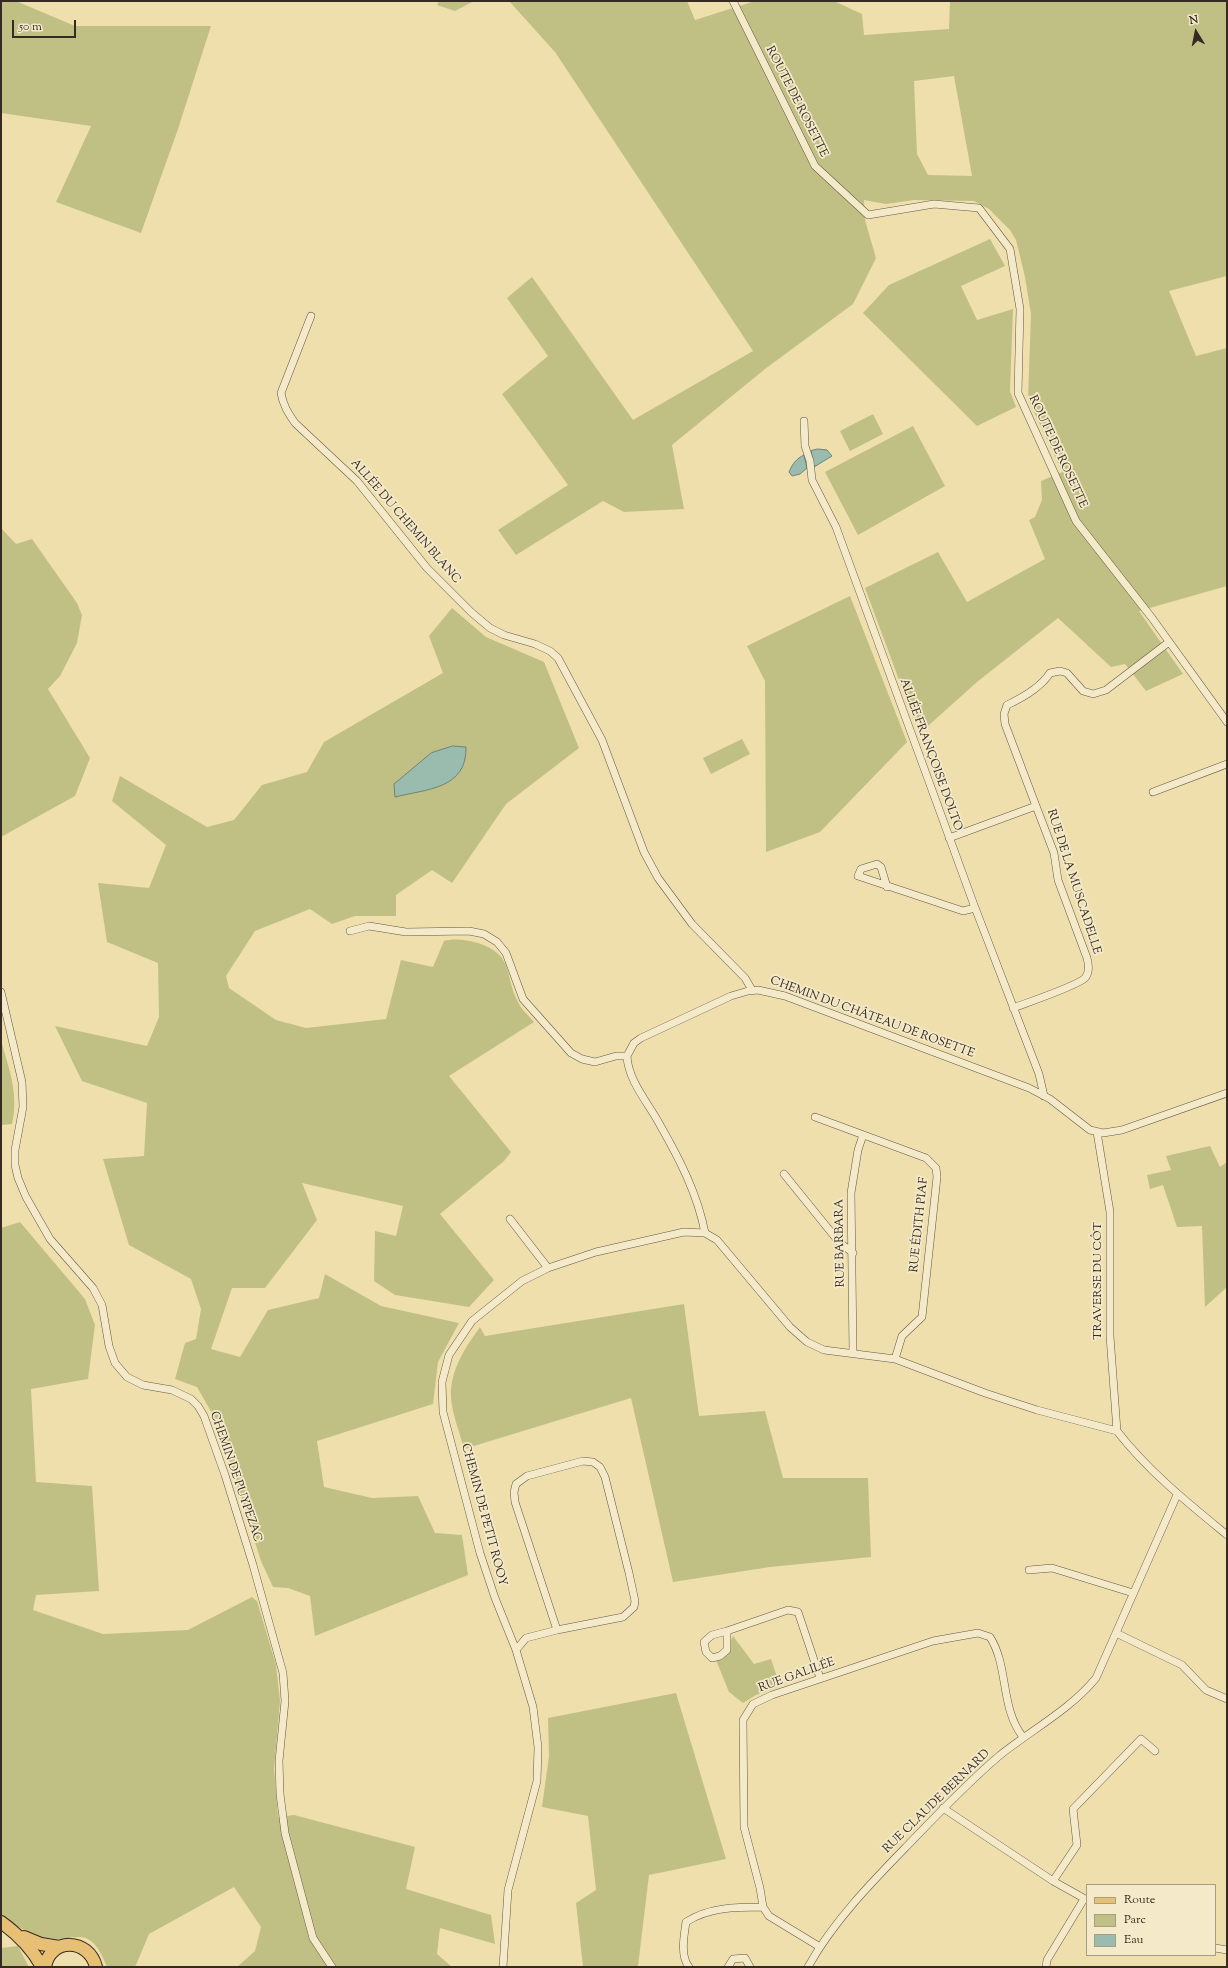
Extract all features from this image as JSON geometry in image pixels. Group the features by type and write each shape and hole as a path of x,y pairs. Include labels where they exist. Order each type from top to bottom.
{"main road":[{"path":"1,1922 19,1935 40,1944 60,1947 73,1944 82,1947 89,1952 96,1967"},
{"path":"19,1935 43,1967 49,1956 60,1947"}],"street":[{"name":"ROUTE DE ROSETTE","path":"733,1 816,166 868,215 934,204 978,208 1010,249 1020,309 1018,393 1076,521 1169,642 1227,722"},
{"name":"ALLÉE DU CHEMIN BLANC","path":"310,316 281,392 282,403 287,413 295,423 357,481 427,568 471,612 490,628 542,647 550,651 558,658 602,740 644,852 658,878 692,924 738,970 752,990"},
{"name":"ALLÉE FRANÇOISE DOLTO","path":"804,421 805,446 810,461 812,480 836,528 975,908 1039,1074 1044,1096"},
{"path":"1036,806 1005,724 1004,714 1007,705 1018,700 1045,680 1050,673 1060,671 1067,673 1083,691 1093,694 1106,690 1169,642"},
{"path":"1153,792 1227,764"},
{"name":"RUE DE LA MUSCADELLE","path":"949,838 1036,806 1054,853 1058,880 1089,968 1085,978 1080,982 1013,1008"},
{"path":"888,887 963,911 975,908"},
{"path":"350,931 369,926 406,932 469,930 484,934 497,942 506,953 523,999 571,1053 582,1059 595,1062 616,1056 627,1056 630,1073 661,1125 692,1189 702,1214 705,1233 717,1240 790,1327 807,1342 824,1350 895,1359 992,1396 1117,1432 1177,1495 1227,1535"},
{"name":"CHEMIN DU CHÂTEAU DE ROSETTE","path":"627,1056 634,1043 661,1028 731,996 752,990 758,990 785,996 1029,1088 1044,1096 1090,1130 1097,1132"},
{"name":"CHEMIN DE PUYPEZAC","path":"1,992 22,1082 23,1107 15,1150 15,1165 18,1178 26,1197 50,1239 93,1288 102,1305 109,1346 115,1363 127,1377 143,1385 172,1390 198,1406 204,1416 225,1475 253,1565 283,1673 285,1701 279,1761 285,1833 313,1938 332,1967"},
{"path":"1097,1132 1103,1133 1122,1130 1227,1093"},
{"name":"RUE ÉDITH PIAF","path":"815,1117 926,1158 936,1168 937,1177 922,1317 902,1336 895,1359"},
{"name":"TRAVERSE DU CÔT","path":"1097,1132 1110,1212 1110,1336 1117,1432"},
{"name":"RUE BARBARA","path":"853,1353 852,1186 863,1135"},
{"path":"784,1174 839,1242 853,1252"},
{"path":"510,1219 548,1268"},
{"name":"CHEMIN DE PETIT ROOY","path":"503,1967 508,1890 537,1781 538,1747 533,1707 516,1650 495,1598 480,1553 443,1412 442,1382 449,1354 472,1321 522,1281 548,1268 596,1252 684,1232 705,1233"},
{"path":"516,1650 526,1638 557,1630 623,1617 634,1607 635,1601 629,1573 605,1477 600,1467 593,1462 583,1461 527,1476 516,1484 514,1492 525,1537 557,1630"},
{"name":"RUE CLAUDE BERNARD","path":"808,1967 820,1946 853,1904 943,1808 1023,1737 1083,1694 1096,1678 1177,1495"},
{"path":"1030,1570 1052,1568 1133,1593"},
{"path":"727,1631 788,1610 798,1612 820,1678"},
{"path":"1116,1632 1182,1665 1206,1690 1227,1699"},
{"name":"RUE GALILÉE","path":"763,1907 760,1888 744,1827 743,1720 753,1704 772,1694 933,1641 978,1633 990,1636 998,1649 1010,1714 1017,1729 1023,1737"},
{"path":"1053,1881 1077,1845 1073,1810 1141,1739 1155,1751"},
{"path":"943,1808 1053,1881 1086,1899 1047,1960 1046,1967"},
{"path":"690,1967 685,1962 684,1942 686,1922 698,1914 723,1908 763,1907 769,1916 820,1946"},
{"path":"1216,1948 1227,1950"},
{"path":"728,1967 733,1959 745,1958 750,1967"}],"green space":[{"path":"1,1 16,1 75,26 211,26 178,129 141,233 56,202 91,126 1,113"},
{"path":"439,1 474,1 455,11 437,5"},
{"path":"509,1 687,1 695,20 755,1 834,1 862,14 864,35 949,29 950,1 1227,1 1227,276 1169,291 1196,356 1227,348 1227,586 1139,611 1183,674 1146,691 1125,664 1111,667 1058,618 977,682 919,734 865,588 938,552 967,602 1045,559 1029,520 1035,517 1042,500 1041,481 1062,472 1028,399 1031,314 1025,277 1016,240 1010,230 989,209 974,201 914,200 886,204 864,200 865,220 876,258 853,304 765,369 672,445 684,509 624,512 603,501 516,555 498,530 568,485 502,394 548,356 507,298 532,277 633,420 753,351 555,52","holes":["954,76 972,176 928,175 917,154 914,81"]},
{"path":"990,239 1005,266 961,286 977,320 1013,309 1010,391 1016,407 977,426 863,313 889,285"},
{"path":"873,414 883,434 850,451 840,431"},
{"path":"913,426 945,486 858,535 825,472"},
{"path":"1,528 16,544 32,539 77,603 82,615 77,643 60,676 48,689 90,758 75,796 1,837"},
{"path":"850,596 907,742 820,832 766,852 765,681 747,646"},
{"path":"452,608 486,637 544,662 579,748 506,804 452,883 432,870 396,895 396,916 355,916 332,924 310,909 255,931 226,976 229,988 276,1020 306,1028 386,1019 401,960 433,967 444,941 465,940 478,943 489,948 503,959 518,1003 534,1022 449,1076 511,1152 504,1161 440,1214 494,1280 469,1307 395,1295 374,1281 375,1231 396,1236 403,1206 302,1183 317,1220 265,1288 232,1288 211,1349 240,1357 268,1310 319,1298 325,1274 381,1306 459,1323 438,1362 433,1404 317,1441 324,1487 372,1498 418,1496 435,1533 462,1535 468,1575 315,1636 310,1596 288,1588 273,1587 261,1561 217,1422 197,1387 175,1379 185,1343 196,1339 201,1309 191,1279 129,1245 103,1159 144,1156 147,1103 82,1081 55,1026 147,1046 159,1017 158,963 107,942 98,883 149,888 166,845 112,801 120,776 207,827 234,820 262,785 307,772 324,742 443,673 429,636"},
{"path":"742,739 750,754 711,774 703,758"},
{"path":"1,1040 14,1092 14,1113 12,1124 1,1125"},
{"path":"1210,1146 1220,1167 1227,1162 1227,1287 1205,1307 1202,1226 1177,1227 1163,1185 1150,1189 1147,1175 1171,1170 1166,1156"},
{"path":"20,1222 85,1299 95,1325 88,1379 31,1389 36,1482 92,1486 99,1591 36,1595 33,1610 103,1634 188,1630 252,1597 257,1601 276,1665 280,1701 274,1769 278,1817 294,1815 415,1847 406,1889 491,1915 495,1944 440,1928 437,1954 452,1967 237,1967 255,1951 261,1927 234,1887 149,1934 134,1967 107,1967 103,1957 94,1943 85,1938 79,1937 55,1940 42,1939 24,1930 1,1915 1,1228"},
{"path":"684,1304 699,1416 765,1411 783,1478 868,1478 871,1557 770,1567 673,1582 631,1398 464,1449 453,1410 451,1387 456,1369 464,1351 480,1327 485,1336"},
{"path":"733,1636 754,1664 771,1659 780,1686 756,1695 743,1703 729,1692 716,1660 725,1653"},
{"path":"676,1693 726,1859 649,1875 638,1966 583,1967 576,1903 596,1890 588,1816 542,1807 549,1756 548,1718"},
{"path":"18,1946 29,1967 1,1967 1,1948"}],"water":[{"path":"818,449 827,450 832,456 814,467 811,451"},
{"path":"804,455 807,468 800,474 792,476 789,472 792,466"},
{"path":"453,746 466,747 465,761 460,771 452,779 443,785 432,789 395,797 394,784 431,753"}]}
